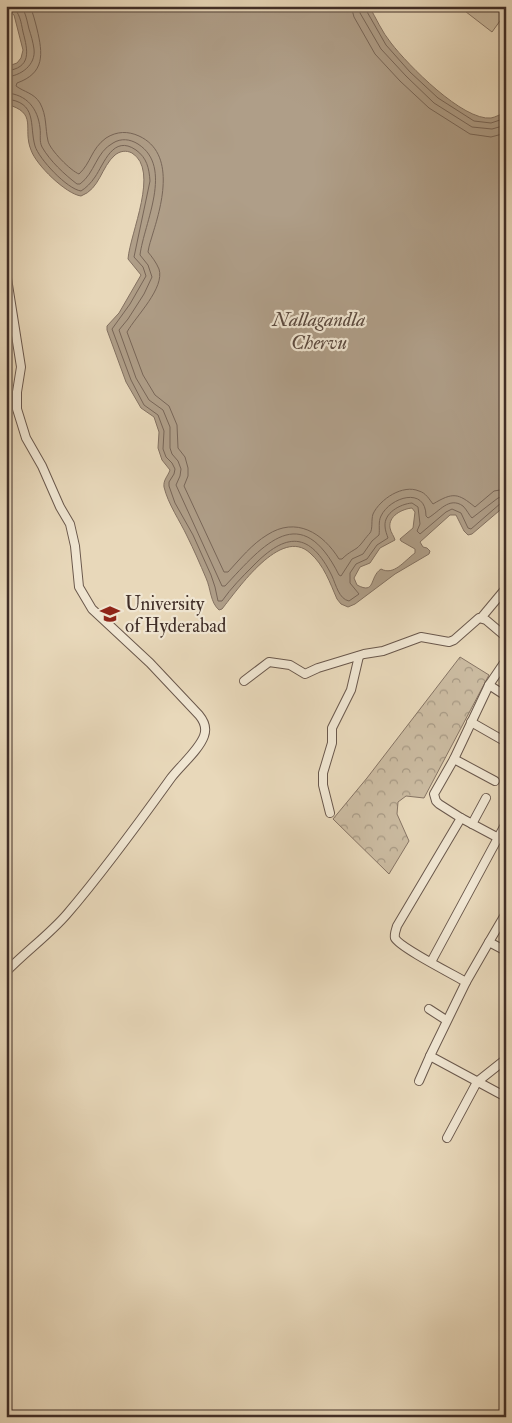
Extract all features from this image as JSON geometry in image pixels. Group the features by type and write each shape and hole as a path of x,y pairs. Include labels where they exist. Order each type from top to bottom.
{"street":[{"path":"6,272 21,367 17,409 26,438 70,524 75,546 79,587 92,609 150,663 199,715 204,721 206,730 200,742 139,824 66,916 6,972"},
{"path":"244,681 269,662 290,666 305,674 318,668 383,651 421,637 449,642 481,618 506,588"},
{"path":"498,598 506,605"},
{"path":"481,618 506,637"},
{"path":"330,813 323,785 323,773 332,744 332,728 351,690 359,656"},
{"path":"506,660 488,685 454,758 434,794 436,801 461,818 506,842"},
{"path":"488,685 506,696"},
{"path":"471,722 506,742"},
{"path":"454,758 495,781"},
{"path":"472,824 486,798"},
{"path":"461,818 397,926 395,933 396,940 400,944 466,982"},
{"path":"431,962 506,823"},
{"path":"419,1081 446,1020 506,913"},
{"path":"489,942 506,951"},
{"path":"429,1009 446,1020"},
{"path":"430,1056 506,1097"},
{"path":"448,1138 477,1082 506,1059"}],"green space":[{"path":"462,6 495,6 505,14 492,32 461,8"},
{"path":"460,657 489,675 424,798 406,796 398,802 397,814 409,841 389,874 333,819"}],"water":[{"name":"Nallagandla Chervu","path":"6,6 369,6 385,34 399,53 437,90 466,111 479,117 491,118 506,112 506,505 472,534 468,535 456,515 450,515 420,542 423,547 430,551 429,554 395,574 355,604 348,607 341,604 337,599 326,574 315,558 299,547 286,548 261,563 222,609 219,610 214,603 208,582 195,552 166,493 164,482 170,470 162,460 158,448 159,432 154,417 141,408 126,382 107,330 107,326 119,313 141,275 128,259 144,187 140,161 130,152 123,151 117,154 106,165 92,188 81,196 60,185 45,171 31,150 26,117 23,112 6,104 6,67 17,63 21,58 23,50 14,15 6,9","holes":["412,508 415,512 413,528 400,539 415,549 415,553 395,569 390,571 381,569 367,588 357,585 354,578 360,567 370,563 380,548 395,540 390,528 393,517 400,512"]}],"place":[{"name":"University of Hyderabad","path":"110,614"}]}
